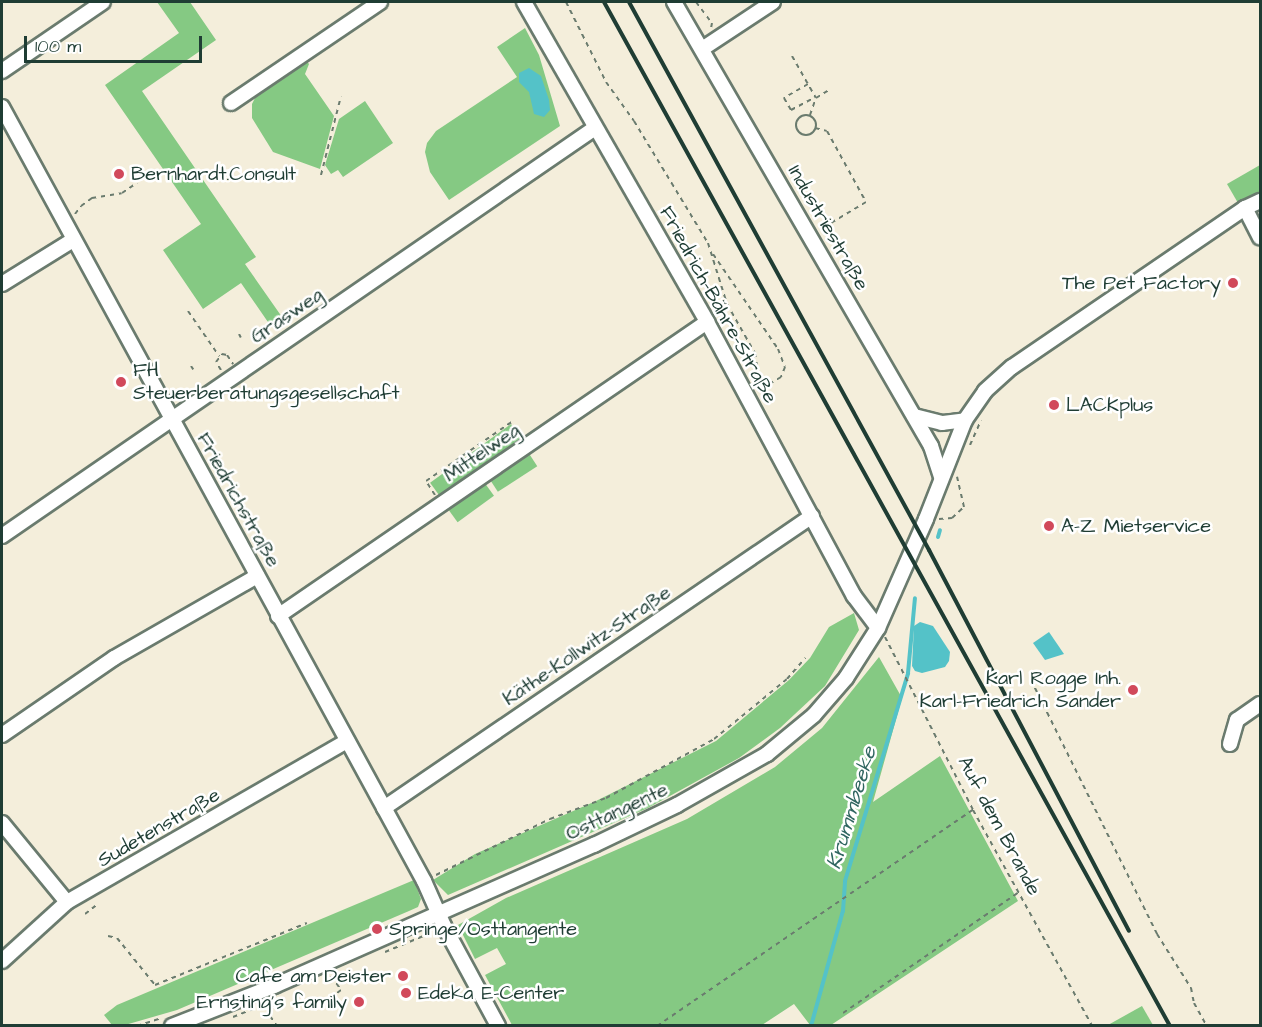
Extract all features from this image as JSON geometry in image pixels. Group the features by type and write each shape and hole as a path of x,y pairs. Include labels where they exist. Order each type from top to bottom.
{"street":[{"path":"2,71 103,2"},
{"path":"231,104 380,2"},
{"name":"Friedrich-Bähre-Straße","path":"525,2 707,322 854,596 882,632"},
{"name":"Industriestraße","path":"674,2 931,446 940,477"},
{"path":"702,49 773,2"},
{"name":"Friedrichstraße","path":"2,107 424,881 438,913 498,1026"},
{"name":"Grasweg","path":"2,536 596,128"},
{"name":"Osttangente","path":"170,1021 274,986 438,913 677,805 767,754 814,715 882,632 940,477 965,420 985,392 1012,367 1245,208 1260,201"},
{"path":"1245,208 1260,237"},
{"path":"2,284 73,240"},
{"name":"Mittelweg","path":"278,616 707,322"},
{"path":"914,416 942,423 965,420"},
{"name":"Käthe-Kollwitz-Straße","path":"384,808 812,516"},
{"path":"2,735 114,658 257,576"},
{"path":"1230,744 1237,720 1260,704"},
{"name":"Sudetenstraße","path":"2,961 67,902 347,741"},
{"path":"2,823 67,902"}],"path":[{"path":"566,2 606,82 634,121 702,231 713,254 778,348 783,360 784,372 764,389 750,390 758,371 757,361 750,341 727,304 713,254"},
{"path":"696,2 712,23"},
{"path":"792,56 815,97 810,116"},
{"path":"808,84 783,98 791,110 829,90"},
{"path":"321,175 341,96"},
{"path":"796,108 801,116"},
{"path":"801,116 810,116 814,120 815,128"},
{"path":"801,116 796,126 799,132 807,135 815,128"},
{"path":"815,128 827,131 866,202 826,226"},
{"path":"72,218 81,206 92,198 122,193 137,183"},
{"path":"188,311 219,356"},
{"path":"239,334 241,338"},
{"path":"219,356 227,355 233,364"},
{"path":"219,356 216,362 222,371"},
{"path":"967,451 983,417"},
{"path":"438,499 426,481 513,421"},
{"path":"938,519 952,518 964,507 956,475"},
{"name":"Auf dem Brande","path":"882,632 973,810 1092,1026"},
{"path":"424,881 550,819 606,798 714,739 787,679 805,658"},
{"path":"1031,680 1157,934 1191,988 1194,1003 1207,1026"},
{"path":"657,1026 973,810"},
{"path":"843,1013 1019,892"},
{"path":"85,914 98,904"},
{"path":"108,936 117,938 155,985 307,922"},
{"path":"328,972 341,990 333,996"},
{"path":"237,1017 270,1002 270,1016 277,1026"},
{"path":"137,1026 170,1021"}],"green space":[{"path":"157,2 190,2 216,40 142,91 256,257 245,264 282,317 270,325 241,283 203,309 163,250 201,224 105,85 179,33"},
{"path":"525,28 539,55 560,126 449,200 430,172 425,152 427,143 436,131 517,77 497,47"},
{"path":"305,59 309,64 305,74 334,116 320,169 273,152 252,118 252,104 258,92"},
{"path":"365,101 393,143 343,177 338,170 331,174 325,165 339,119"},
{"path":"1260,165 1260,193 1238,203 1227,184"},
{"path":"511,424 522,439 441,498 430,483"},
{"path":"528,452 537,466 498,492 489,478"},
{"path":"484,482 494,496 458,522 448,508"},
{"path":"854,613 859,630 825,686 780,728 739,758 648,808 448,895 433,880 475,854 596,801 716,741 789,680 810,658 829,627"},
{"path":"879,657 902,698 873,802 940,756 1018,901 831,1025 810,1025 794,1004 762,1025 512,1025 485,975 506,964 497,948 475,959 458,925 506,898 687,819 775,767 822,728"},
{"path":"414,880 421,899 418,907 409,911 177,1010 125,1025 112,1025 104,1015 117,1005"},
{"path":"1142,1006 1153,1025 1108,1025"}],"water":[{"path":"529,68 541,76 549,100 550,110 544,117 534,114 529,92 519,82 519,73"},
{"path":"920,622 933,626 950,652 949,661 945,667 922,673 915,671 912,666 914,626"},
{"path":"1049,632 1064,654 1045,660 1033,643"}],"waterway":[{"name":"Krummbeeke","path":"938,537 940,530"},
{"name":"Krummbeeke","path":"811,1026 843,911 845,881 908,673 915,598"}],"railway":[{"path":"604,2 1170,1026"},
{"path":"629,2 929,550 1129,931"}],"place":[{"name":"Bernhardt.Consult","path":"119,174"},
{"name":"The Pet Factory","path":"1233,283"},
{"name":"FH Steuerberatungsgesellschaft","path":"121,382"},
{"name":"LACKplus","path":"1054,405"},
{"name":"A-Z Mietservice","path":"1049,526"},
{"name":"Karl Rogge Inh. Karl-Friedrich Sander","path":"1133,690"},
{"name":"Springe/Osttangente","path":"377,929"},
{"name":"Cafe am Deister","path":"403,976"},
{"name":"Edeka E-Center","path":"406,993"},
{"name":"Ernsting's family","path":"359,1002"}]}
